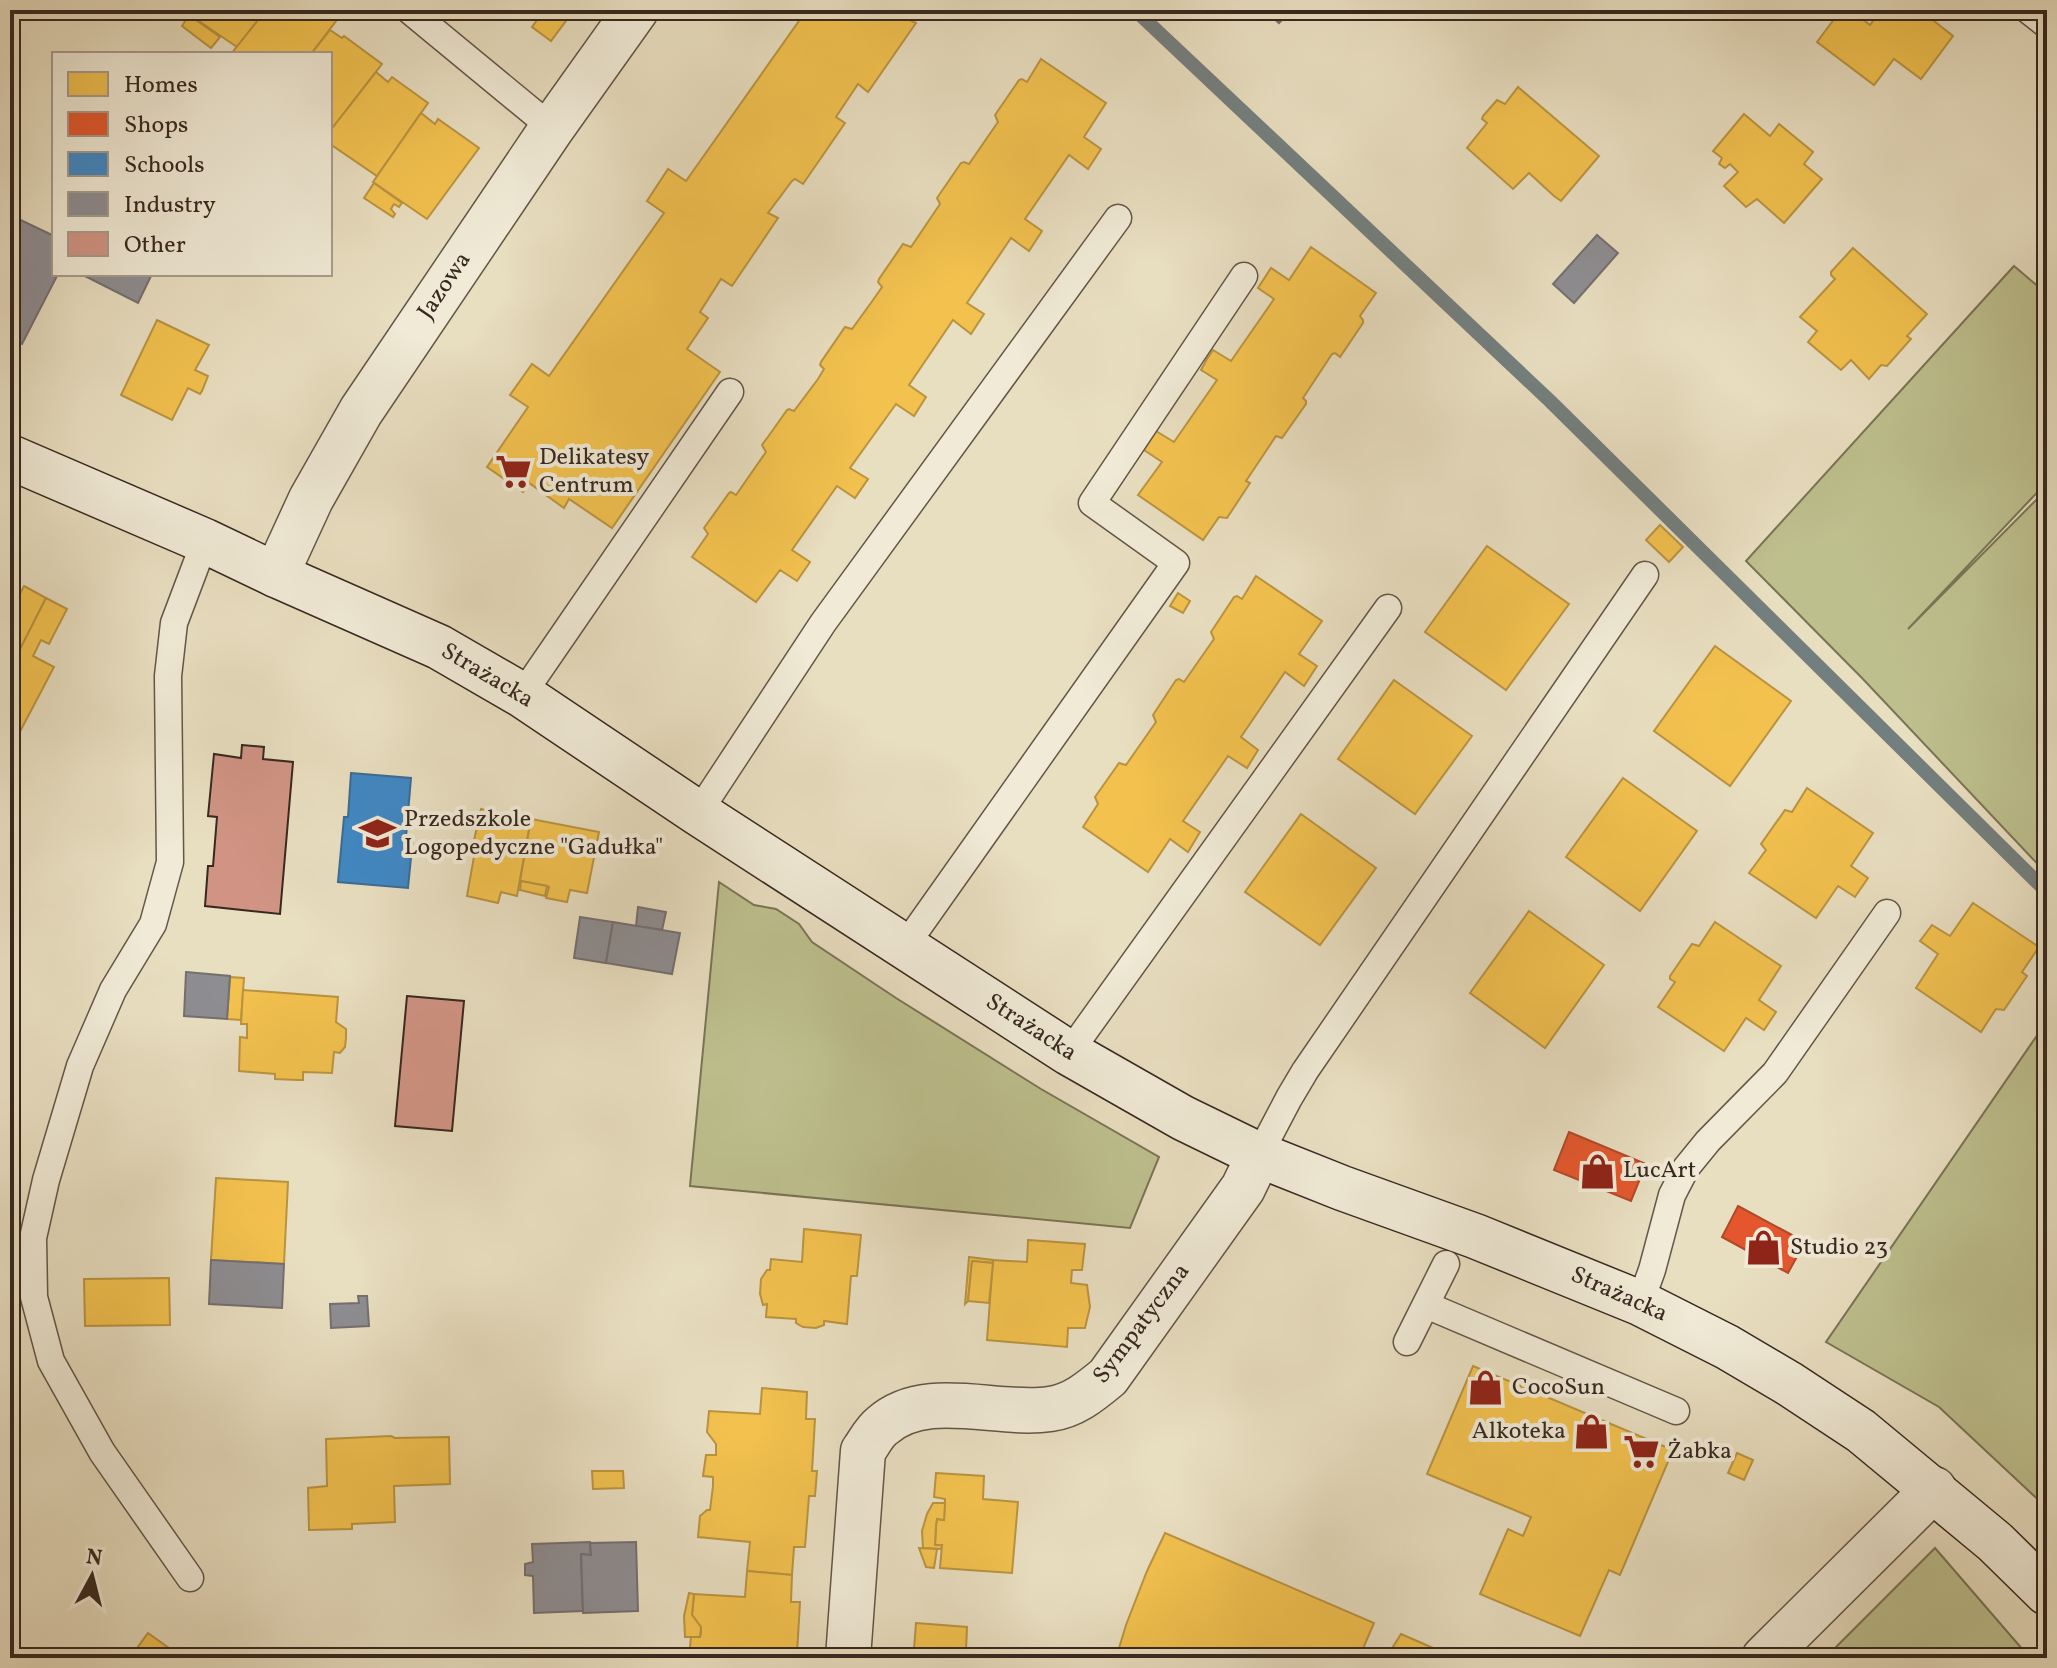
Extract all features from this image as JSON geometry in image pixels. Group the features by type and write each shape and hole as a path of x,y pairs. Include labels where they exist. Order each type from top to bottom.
{"street":[{"name":"Jazowa","path":"276,575 311,499 361,411 552,128 636,10"},
{"name":"Strażacka","path":"10,457 439,647 522,695 1069,1053 1183,1118 1259,1155 1475,1236 1640,1303 1727,1347 1861,1431 1995,1542 2047,1593"},
{"name":"Sympatyczna","path":"848,1658 863,1451 880,1427 902,1413 930,1405 1028,1411 1052,1409 1083,1398 1108,1377 1243,1188 1259,1155"},
{"path":"1764,1658 1934,1489"}],"lane":[{"path":"409,10 552,128"},
{"path":"2028,10 2047,25"},
{"path":"698,813 823,623 1118,218"},
{"path":"905,946 1176,563 1092,503 1244,276"},
{"path":"522,695 730,392"},
{"path":"190,1578 102,1452 51,1361 34,1297 33,1238 46,1180 80,1066 113,990 153,924 170,862 168,676 174,623 205,541"},
{"path":"1259,1155 1305,1071 1645,575"},
{"path":"1069,1053 1388,608"},
{"path":"1640,1303 1672,1195 1686,1168 1708,1141 1775,1073 1887,913"},
{"path":"1407,1342 1446,1264"},
{"path":"1426,1305 1676,1411"}],"green space":[{"path":"2014,266 2047,294 2047,482 1908,629 2047,489 2047,874 1862,678 1746,561"},
{"path":"719,882 754,905 776,909 799,924 812,942 896,998 1041,1089 1159,1157 1130,1228 690,1186"},
{"path":"2047,1021 2047,1508 1939,1407 1826,1342"},
{"path":"1935,1548 2030,1658 1825,1658"}],"building: Homes":[{"path":"189,10 266,10 237,47 187,13"},
{"path":"266,10 317,10 336,21 313,52 233,52"},
{"path":"537,10 574,10 551,41 532,27 542,13"},
{"path":"790,10 912,10 905,18 916,23 868,92 858,84 836,117 845,123 803,184 795,179 792,181 768,213 778,218 732,286 721,279 700,312 708,318 687,349 720,372 612,528 569,499 564,508 529,483 523,492 487,467 528,407 510,395 532,364 549,376 664,213 647,201 668,169 686,181 801,18"},
{"path":"1841,10 1851,10 1870,25 1881,10 1920,10 1953,36 1921,79 1894,59 1874,85 1817,42"},
{"path":"189,15 220,37 211,48 182,26"},
{"path":"330,30 342,38 344,36 382,64 332,128 332,52 313,52"},
{"path":"1041,59 1106,103 1084,137 1101,149 1088,169 1069,155 1025,219 1042,231 1029,251 1011,238 967,303 984,314 971,334 953,320 909,385 926,397 914,416 896,404 850,468 868,479 855,498 837,486 792,550 810,562 797,581 780,570 756,602 692,557 708,534 704,528 729,493 736,495 766,452 762,445 787,410 794,411 818,379 824,369 821,362 845,327 852,329 882,287 879,279 903,244 911,247 940,204 937,198 961,163 969,164 998,122 995,115 1019,80 1027,82"},
{"path":"376,72 388,82 392,77 428,103 377,176 332,145 332,128"},
{"path":"1518,87 1599,156 1561,201 1529,173 1513,189 1467,148 1487,123 1483,116 1497,100 1505,104"},
{"path":"421,113 435,124 438,119 479,148 427,219 373,182"},
{"path":"1744,114 1770,136 1779,124 1813,152 1804,164 1822,179 1784,223 1757,199 1746,207 1724,186 1738,172 1730,164 1725,168 1719,164 1722,158 1713,151"},
{"path":"374,183 402,203 399,207 394,204 391,209 395,214 393,217 364,198"},
{"path":"1311,247 1376,293 1360,316 1363,323 1340,357 1332,354 1303,398 1306,404 1282,438 1276,436 1246,481 1250,483 1227,518 1219,517 1203,540 1138,495 1162,462 1144,450 1156,431 1174,442 1217,380 1201,370 1213,350 1231,361 1274,299 1258,288 1271,268 1289,280"},
{"path":"1853,248 1927,314 1907,336 1911,339 1887,366 1881,365 1869,379 1851,360 1841,370 1808,342 1817,331 1800,317 1835,279 1831,272"},
{"path":"157,320 209,345 195,370 208,376 202,391 200,394 188,388 172,420 121,395"},
{"path":"1660,525 1683,547 1669,562 1646,540"},
{"path":"1487,546 1569,604 1506,690 1425,632"},
{"path":"1256,576 1322,621 1299,654 1317,666 1304,686 1285,672 1241,737 1258,750 1247,768 1228,756 1183,821 1200,832 1188,852 1170,839 1148,872 1083,827 1098,804 1095,797 1119,763 1126,765 1156,722 1153,715 1176,680 1184,682 1214,639 1211,632 1234,597 1242,599"},
{"path":"24,586 46,598 10,669 10,632 13,627 10,625 10,613"},
{"path":"1178,593 1190,601 1183,613 1170,606"},
{"path":"46,598 67,609 49,644 41,640 33,656 54,667 14,743 10,740 10,669"},
{"path":"1715,646 1791,701 1730,786 1654,731"},
{"path":"1394,680 1472,736 1415,814 1338,759"},
{"path":"1623,778 1697,831 1640,911 1566,857"},
{"path":"1807,788 1873,833 1851,866 1868,878 1855,897 1838,886 1816,918 1749,873 1766,850 1761,844 1785,810 1792,812"},
{"path":"481,809 531,819 517,896 501,892 498,903 467,896"},
{"path":"1301,814 1376,868 1320,945 1245,892"},
{"path":"531,819 599,832 587,893 570,890 567,902 546,898 547,886 520,881"},
{"path":"521,881 547,886 545,896 520,890"},
{"path":"1973,903 2039,947 2022,972 2027,976 2004,1010 1996,1009 1981,1032 1916,988 1938,954 1920,941 1932,925 1950,936"},
{"path":"1529,911 1604,965 1545,1048 1470,993"},
{"path":"1715,922 1781,966 1759,1000 1776,1012 1764,1030 1746,1018 1724,1051 1658,1007 1675,982 1670,976 1692,944 1699,946"},
{"path":"230,977 244,978 241,1020 227,1019"},
{"path":"243,990 338,997 336,1022 346,1029 346,1038 345,1047 340,1053 334,1052 332,1073 303,1072 303,1080 298,1080 275,1079 275,1074 239,1071 240,1037 247,1038 247,1024 241,1024"},
{"path":"216,1178 288,1182 284,1264 211,1260"},
{"path":"804,1229 861,1235 857,1276 851,1276 847,1324 824,1321 824,1325 816,1328 803,1327 796,1323 796,1319 766,1317 767,1304 763,1305 760,1294 761,1279 770,1270 771,1259 802,1262"},
{"path":"1028,1240 1085,1244 1082,1270 1072,1270 1071,1283 1087,1285 1090,1307 1085,1328 1068,1328 1067,1347 987,1340 993,1260 1027,1262"},
{"path":"969,1257 993,1260 993,1263 972,1261 968,1301 965,1304"},
{"path":"972,1261 993,1263 989,1303 968,1301"},
{"path":"169,1278 170,1325 85,1326 84,1279"},
{"path":"1473,1366 1673,1450 1620,1575 1609,1570 1580,1636 1480,1594 1508,1529 1523,1536 1531,1517 1427,1474"},
{"path":"762,1388 807,1392 806,1419 815,1419 812,1471 817,1471 815,1496 809,1496 805,1547 794,1547 792,1575 747,1571 750,1542 698,1537 700,1516 710,1510 713,1486 713,1477 703,1476 706,1455 716,1455 716,1444 707,1432 709,1411 760,1414"},
{"path":"449,1437 450,1484 394,1486 395,1522 352,1524 352,1529 309,1530 308,1488 327,1486 326,1439"},
{"path":"1737,1453 1753,1460 1744,1480 1728,1473"},
{"path":"592,1471 623,1471 624,1488 593,1489"},
{"path":"936,1473 984,1476 983,1499 1018,1502 1012,1573 940,1568 942,1545 935,1545 936,1525 937,1519 944,1520 945,1499 934,1497"},
{"path":"933,1503 945,1503 944,1520 937,1519 936,1525 935,1545 942,1545 941,1549 923,1548 922,1531"},
{"path":"1165,1533 1374,1623 1359,1658 1231,1658 1211,1650 1208,1658 1116,1658 1147,1571"},
{"path":"919,1548 937,1549 934,1568 926,1567"},
{"path":"747,1571 792,1575 791,1602 800,1602 797,1654 802,1654 802,1658 689,1658 691,1637 700,1637 701,1633 701,1627 692,1615 694,1594 745,1597"},
{"path":"689,1593 694,1594 692,1615 701,1627 700,1637 685,1637 684,1616"},
{"path":"916,1623 967,1627 966,1650 1000,1652 1000,1658 926,1658 926,1649 914,1649"},
{"path":"148,1633 183,1658 124,1658 132,1655"},
{"path":"1401,1634 1456,1658 1386,1658"}],"building: Shops":[{"path":"1569,1132 1646,1164 1631,1201 1554,1170"},
{"path":"1738,1206 1805,1242 1788,1273 1722,1237"}],"building: Schools":[{"path":"351,773 411,778 406,837 413,837 408,888 338,882"}],"building: Industry":[{"path":"1264,10 1291,10 1279,23"},
{"path":"10,215 52,235 52,276 57,276 22,344 10,338"},
{"path":"1597,235 1618,253 1574,303 1553,284"},
{"path":"85,276 151,276 138,303"},
{"path":"638,907 666,912 662,930 636,926"},
{"path":"580,917 613,922 606,963 574,958"},
{"path":"613,922 680,933 672,974 606,963"},
{"path":"186,972 230,976 227,1019 184,1016"},
{"path":"211,1260 284,1264 282,1308 209,1304"},
{"path":"358,1296 367,1296 369,1326 331,1328 330,1304 359,1303"},
{"path":"590,1542 591,1555 581,1554 583,1611 534,1613 533,1576 525,1575 525,1564 533,1562 532,1544"},
{"path":"636,1542 638,1611 583,1613 581,1554 591,1555 590,1543"}],"building: Other":[{"path":"242,745 264,747 263,759 293,762 280,914 205,906 208,866 213,866 217,817 208,816 214,754 241,758"},
{"path":"407,996 464,1001 452,1131 395,1126"}],"waterway":[{"path":"1135,10 1550,401 2047,892"}],"place":[{"name":"Delikatesy Centrum","path":"513,472"},
{"name":"Przedszkole Logopedyczne \"Gadułka\"","path":"378,834"},
{"name":"LucArt","path":"1597,1171"},
{"name":"Studio 23","path":"1764,1248"},
{"name":"CocoSun","path":"1486,1388"},
{"name":"Alkoteka","path":"1592,1432"},
{"name":"Żabka","path":"1641,1452"}]}
